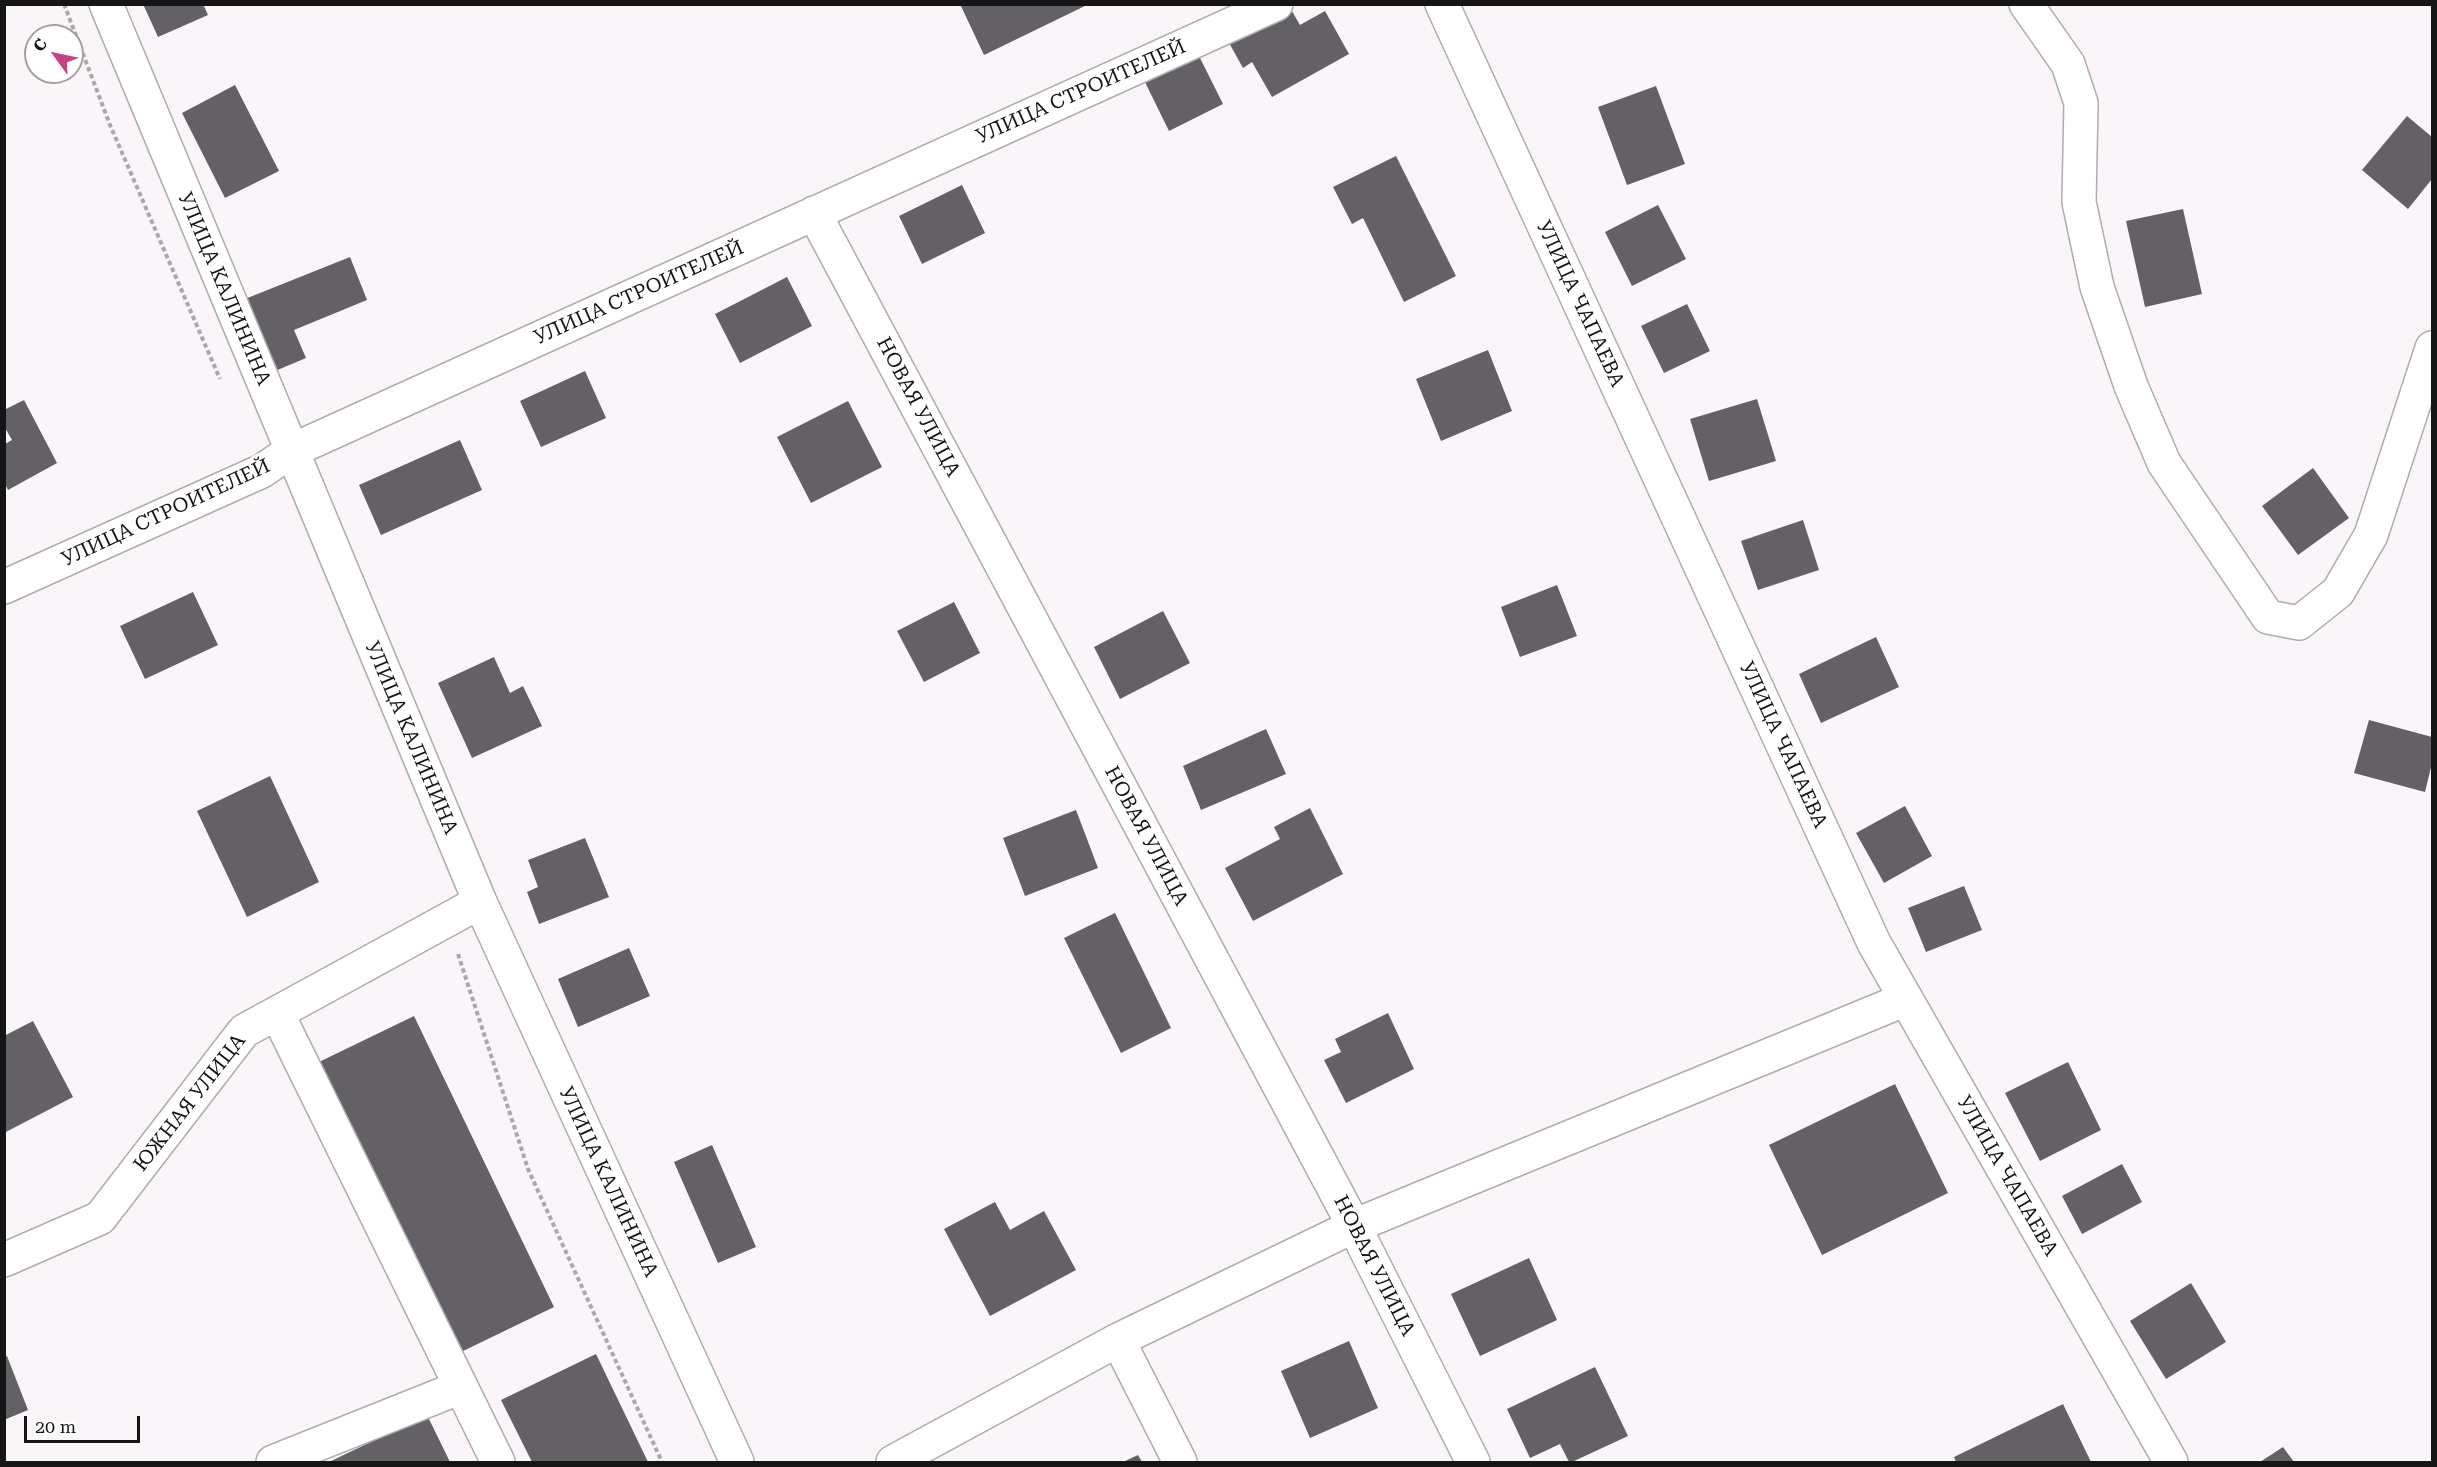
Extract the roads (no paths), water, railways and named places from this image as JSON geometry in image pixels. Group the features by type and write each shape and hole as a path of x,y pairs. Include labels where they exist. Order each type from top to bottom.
{"street":[{"name":"УЛИЦА КАЛИНИНА","path":"106,4 480,902 737,1462"},
{"name":"УЛИЦА СТРОИТЕЛЕЙ","path":"4,587 262,471 291,451 1276,4"},
{"name":"УЛИЦА ЧАПАЕВА","path":"1442,4 1874,943 2171,1462"},
{"path":"2026,4 2068,64 2081,103 2079,202 2097,287 2131,386 2164,463 2268,617 2299,623 2338,592 2371,535 2433,348"},
{"name":"НОВАЯ УЛИЦА","path":"814,213 1354,1226 1473,1462"},
{"name":"ЮЖНАЯ УЛИЦА","path":"4,1260 100,1218 244,1031 448,922 480,902"},
{"path":"893,1462 1118,1340 1354,1226 1906,999"},
{"path":"277,1013 498,1462"},
{"path":"1118,1340 1180,1462"},
{"path":"273,1462 461,1387"}]}
